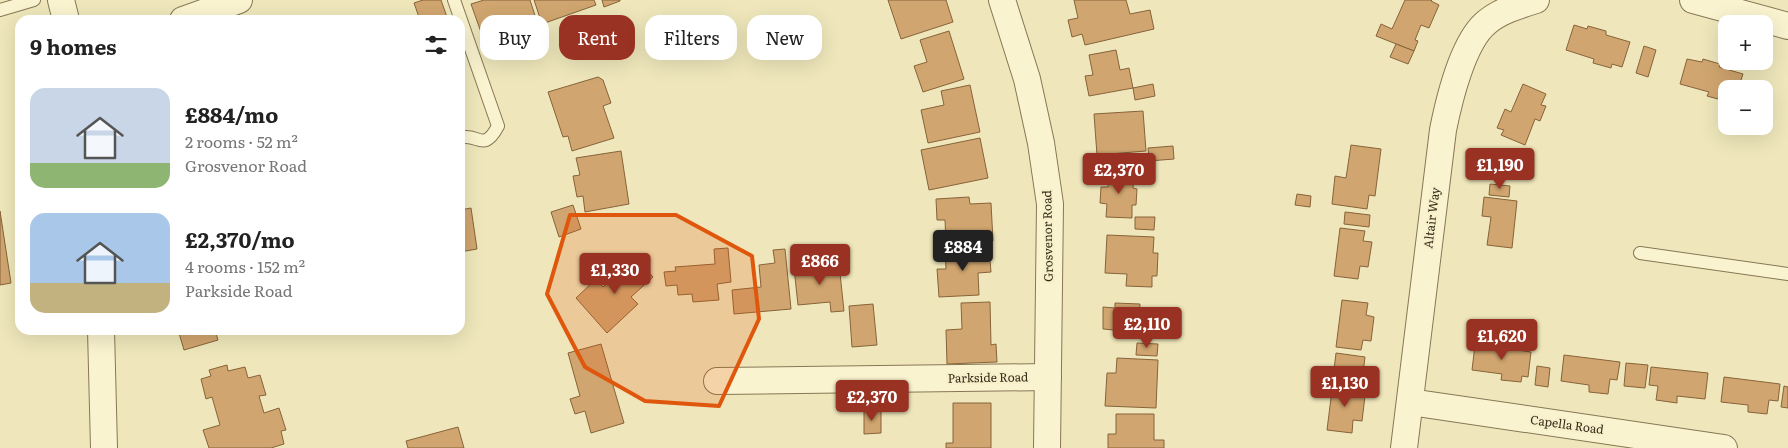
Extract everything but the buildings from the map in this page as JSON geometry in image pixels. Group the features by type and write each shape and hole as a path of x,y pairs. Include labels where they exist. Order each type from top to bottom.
{"street":[{"path":"61,0 65,15"},
{"path":"197,15 239,0"},
{"name":"Grosvenor Road","path":"1002,0 1027,79 1041,143 1050,204 1047,448"},
{"name":"Altair Way","path":"1404,448 1442,140 1449,99 1476,32 1488,21 1500,14 1536,0"},
{"path":"1693,0 1788,26"},
{"path":"102,335 104,448"},
{"name":"Parkside Road","path":"718,381 1048,377"},
{"name":"Capella Road","path":"1410,402 1724,448"}],"lane":[{"path":"0,10 34,0"},
{"path":"454,0 459,15"},
{"path":"465,32 498,126 492,137 482,142 465,136"},
{"path":"1640,253 1788,274"}],"highlighted area":[{"path":"570,215 676,215 752,256 759,319 719,406 645,401 585,367 547,294"}]}
